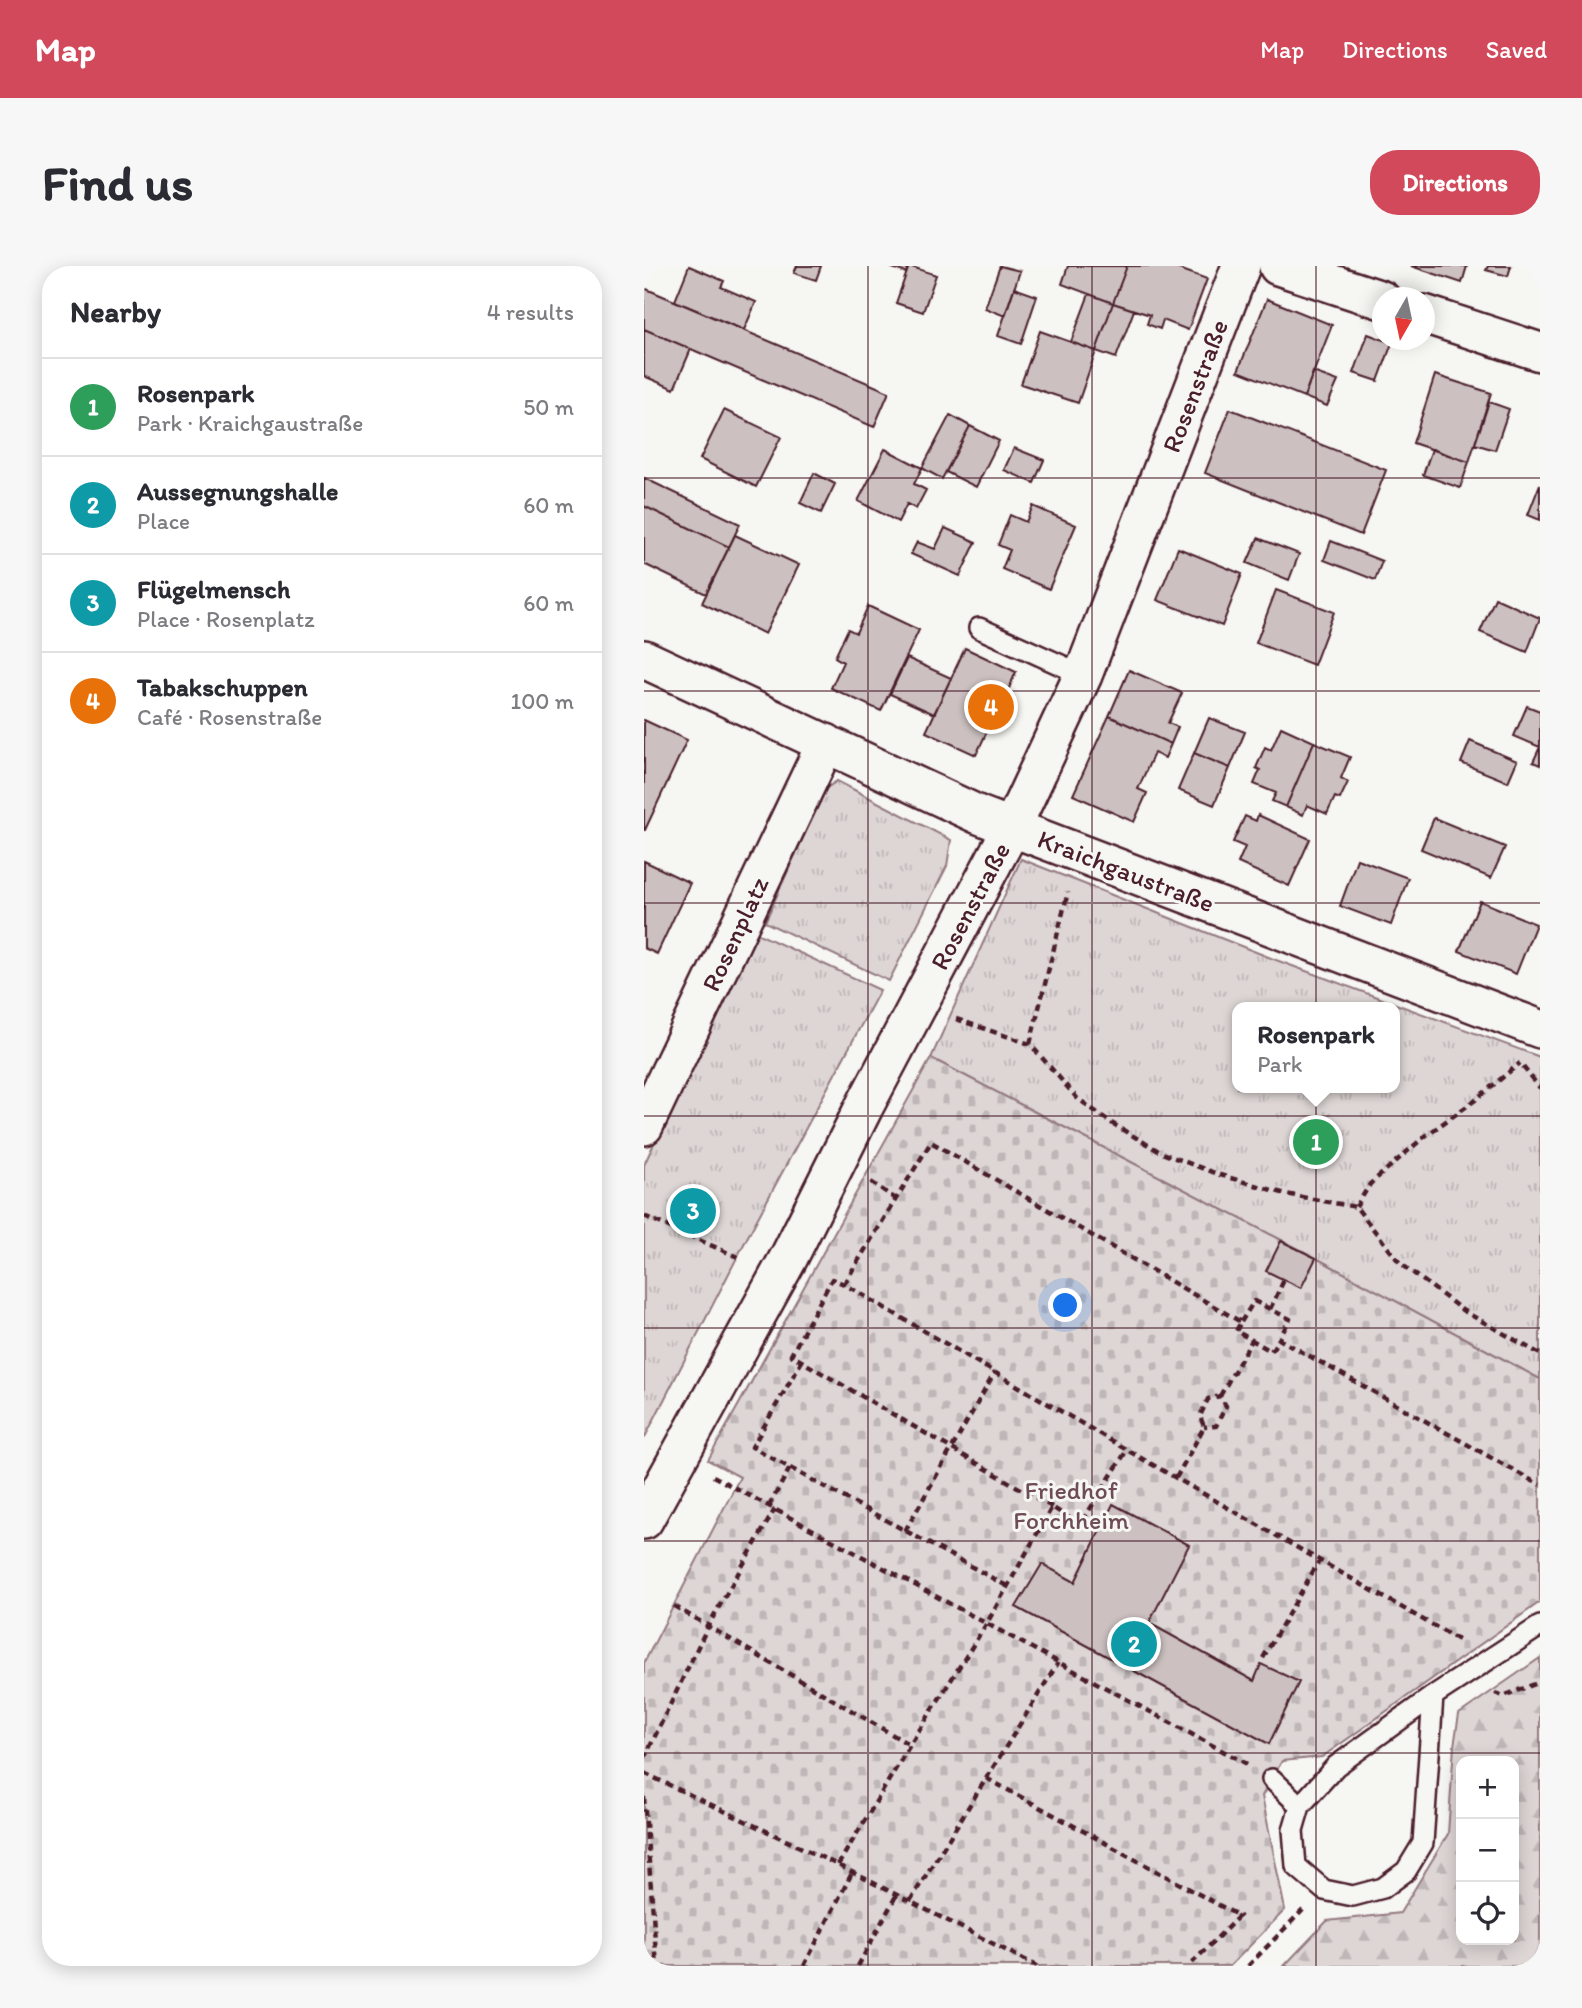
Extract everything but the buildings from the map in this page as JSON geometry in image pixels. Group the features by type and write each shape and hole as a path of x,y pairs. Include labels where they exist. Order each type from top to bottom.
{"street":[{"name":"Rosenstraße","path":"644,1520 789,1257 916,1006 1012,827 1083,675 1241,266"},
{"path":"1278,266 1372,297"},
{"path":"1435,318 1540,352"},
{"name":"Kraichgaustraße","path":"644,659 979,815 1540,1028"},
{"name":"Rosenplatz","path":"644,1126 826,743"}],"lane":[{"path":"979,628 1083,675"},
{"path":"1433,1696 1423,1843 1406,1871 1383,1888 1353,1896 1324,1890 1296,1866 1293,1830 1300,1806 1336,1766 1433,1696 1540,1626"},
{"path":"1272,1779 1300,1806"}],"path":[{"path":"1030,1044 1069,890"},
{"path":"916,1006 1030,1044 1077,1098 1112,1124 1162,1153 1286,1194 1356,1207 1400,1264 1462,1310 1540,1354"},
{"path":"1356,1207 1370,1184 1424,1137 1521,1063"},
{"path":"844,1284 931,1142 1241,1322"},
{"path":"644,1216 740,1258"},
{"path":"1127,1450 1080,1525 791,1355 832,1279 844,1284 995,1372 1127,1450 1176,1479 1464,1642"},
{"path":"1270,1309 1284,1280"},
{"path":"1254,1301 1290,1319 1271,1351 1236,1331 1241,1322 1254,1301"},
{"path":"1279,1339 1540,1485"},
{"path":"1176,1479 1204,1427 1200,1416 1208,1399 1220,1396 1252,1340"},
{"path":"802,1361 752,1447 1007,1586"},
{"path":"905,1531 995,1372"},
{"path":"1204,1427 1216,1426 1226,1406 1220,1396"},
{"path":"678,1457 1272,1779"},
{"path":"644,1759 708,1626 772,1508 790,1468"},
{"path":"838,1865 987,1623 1052,1507"},
{"path":"1263,1658 1319,1561"},
{"path":"674,1606 910,1745"},
{"path":"910,1901 1058,1663"},
{"path":"1503,1696 1540,1682"},
{"path":"644,1773 838,1865 1037,1966"},
{"path":"986,1779 1239,1916 1189,1966"},
{"path":"644,1797 657,1966"},
{"path":"804,1966 852,1873"},
{"path":"1248,1966 1324,1890"},
{"path":"858,1966 897,1894"}],"green space":[{"path":"837,781 951,840 947,866 889,981 765,922 824,790"},
{"path":"1021,859 1276,960 1390,1002 1232,1002 1232,1093 1400,1093 1400,1006 1540,1057 1540,1379 1316,1258 931,1058"},
{"path":"752,931 880,990 747,1238 644,1439 644,1165"},
{"name":"Friedhof Forchheim","path":"931,1058 1316,1258 1540,1379 1540,1602 1322,1757 1282,1761 1262,1796 1285,1910 1230,1966 644,1966 644,1663 740,1477 708,1460"},
{"path":"1540,1658 1540,1966 1284,1966 1327,1921 1400,1913 1448,1834 1459,1714"}],"place":[{"name":"Tabakschuppen","path":"991,707"},
{"name":"Rosenpark","path":"1316,1142"},
{"name":"Flügelmensch","path":"693,1211"},
{"name":"Aussegnungshalle","path":"1134,1644"}]}
